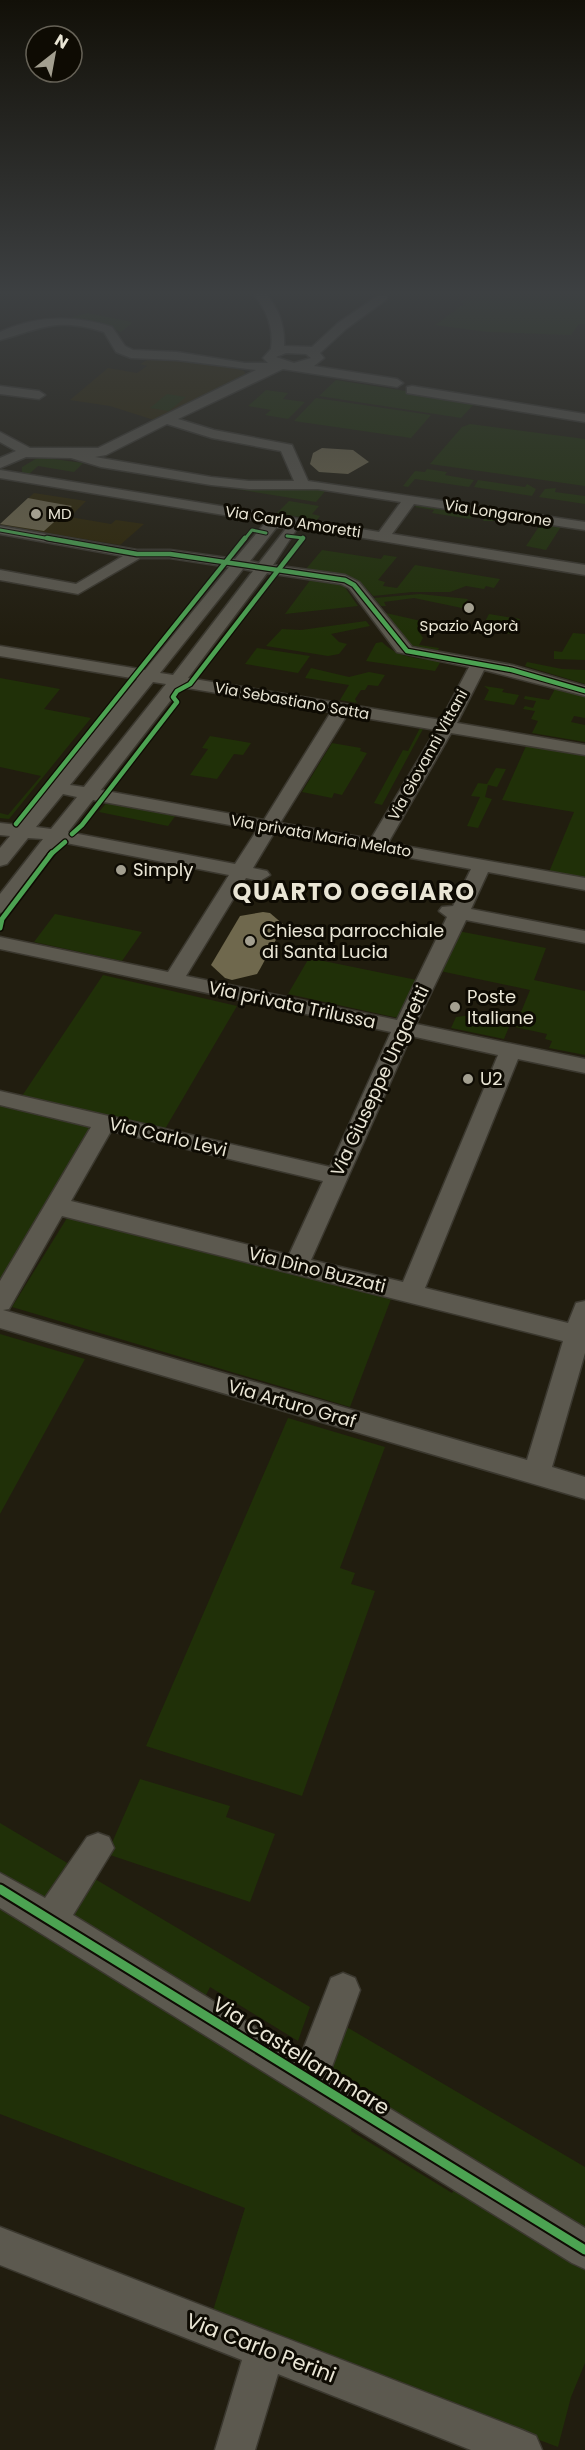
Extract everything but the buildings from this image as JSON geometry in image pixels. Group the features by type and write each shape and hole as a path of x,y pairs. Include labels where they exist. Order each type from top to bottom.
{"street":[{"path":"0,464 14,454 26,451 77,456 101,452 186,408"},
{"path":"535,408 585,418"},
{"path":"167,420 212,434 286,448 302,484"},
{"path":"0,436 26,451"},
{"path":"0,474 26,451"},
{"name":"Via Longarone","path":"101,452 114,461 140,470"},
{"name":"Via Longarone","path":"77,456 140,470 249,485 302,484 585,526"},
{"name":"Via Carlo Amoretti","path":"0,474 585,576"},
{"name":"Via Carlo Amoretti","path":"0,481 271,525 290,525 383,536 585,570"},
{"path":"383,536 411,499"},
{"path":"0,860 271,525"},
{"path":"0,907 263,568 290,525"},
{"path":"0,530 137,554 170,554 349,582 354,585 403,649 413,653 524,672 585,691"},
{"path":"0,575 78,589 137,554"},
{"name":"Via Sebastiano Satta","path":"0,651 585,750"},
{"name":"Via Giovanni Vittani","path":"376,847 446,727 479,663"},
{"path":"173,980 251,873 270,826 342,709"},
{"name":"Via privata Maria Melato","path":"57,788 585,884"},
{"path":"0,829 55,835 251,873"},
{"name":"Via Giuseppe Ungaretti","path":"297,1265 454,912 482,866"},
{"path":"454,912 585,937"},
{"name":"Via privata Trilussa","path":"0,943 585,1066"},
{"path":"411,1292 511,1050"},
{"name":"Via Carlo Levi","path":"0,1098 336,1176"},
{"path":"0,1302 105,1123"},
{"name":"Via Dino Buzzati","path":"56,1206 411,1292 581,1322"},
{"name":"Via Arturo Graf","path":"0,1319 585,1488"},
{"path":"536,1474 581,1322"},
{"path":"50,1920 98,1848"},
{"name":"Via Castellammare","path":"0,1889 585,2250"},
{"path":"309,2080 343,1990"},
{"name":"Via Carlo Perini","path":"0,2246 522,2450"},
{"path":"234,2450 265,2350"}],"shaded area":[{"path":"117,408 182,408 157,421"},
{"path":"34,493 86,501 70,517 111,524 116,520 144,524 120,545 0,525"}],"green space":[{"path":"152,408 172,408 169,411"},
{"path":"261,408 299,408 288,419 265,415 271,410"},
{"path":"306,408 386,408 431,415 411,438 294,421"},
{"path":"399,408 470,408 461,418"},
{"path":"470,424 585,439 585,486 430,464 462,427"},
{"path":"39,457 83,463 74,472 38,466 29,474 22,472 22,467"},
{"path":"427,469 474,480 469,487 415,479 408,487 403,486 415,471 425,472"},
{"path":"478,480 525,487 527,484 536,489 532,496 474,487"},
{"path":"211,485 327,489 316,502"},
{"path":"556,488 555,492 585,496 585,504 539,497 545,489"},
{"path":"289,501 319,506 312,514 320,516 317,520 277,513"},
{"path":"419,503 498,515 494,521 483,521 486,516 474,514 470,519 432,513 434,510 415,507"},
{"path":"542,522 562,525 546,550 526,546"},
{"path":"322,550 381,559 384,555 397,557 378,580 385,582 383,586 397,588 415,565 500,579 494,588 466,586 450,592 412,592 373,596 351,577 306,569"},
{"path":"311,579 342,583 358,606 285,614"},
{"path":"420,594 468,599 462,608 414,598 384,602 386,606 381,606 374,598"},
{"path":"386,613 421,621 424,624 419,632 423,638 419,645 439,648 437,652 410,645"},
{"path":"489,614 520,619 512,634 481,629"},
{"path":"366,621 370,626 331,634 339,642 347,644 339,654 328,656 266,646 282,629 301,630"},
{"path":"573,633 585,634 585,660 554,659 554,651 562,652"},
{"path":"382,642 402,655 441,661 435,671 366,661 376,643"},
{"path":"257,648 310,656 298,673 245,664"},
{"path":"527,662 562,669 585,670 585,684 525,666"},
{"path":"311,668 349,677 369,672 385,675 378,686 368,685 365,690 361,690 355,699 357,703 340,700 349,685 305,678"},
{"path":"513,674 585,696 585,718 574,716 571,722 585,725 585,742 532,733 538,721 531,719 535,711 523,709 525,706 533,708 536,701 524,699 525,696 549,700 555,689 511,676"},
{"path":"0,678 60,689 44,709 91,718 9,819 0,818 0,813 8,815 41,776 0,767"},
{"path":"484,686 504,689 502,692 519,695 514,705 484,700 489,690"},
{"path":"420,728 423,729 382,805 374,803 403,750 408,751"},
{"path":"210,736 251,743 243,755 234,754 217,779 190,775 208,749 202,748"},
{"path":"332,743 361,748 360,751 367,753 342,795 334,793 332,798 302,792"},
{"path":"526,746 585,756 585,879 549,872 574,812 502,800"},
{"path":"496,768 506,769 497,787 488,785 485,797 492,799 478,828 467,826 480,797 471,796 478,783 487,784"},
{"path":"107,802 176,815 168,826 99,812"},
{"path":"55,914 142,932 122,961 34,942"},
{"path":"458,931 546,948 534,980 585,991 585,1055 549,1048 552,1041 545,1039 547,1034 515,1027 530,990 440,971"},
{"path":"309,958 417,980 398,1018 288,994"},
{"path":"103,975 237,1006 165,1129 22,1096"},
{"path":"505,1011 511,1022 504,1039 451,1028 456,1017"},
{"path":"0,1103 91,1126 0,1289"},
{"path":"67,1218 391,1299 350,1407 12,1307"},
{"path":"0,1334 85,1359 0,1514"},
{"path":"288,1418 385,1447 340,1568 355,1573 351,1584 375,1591 302,1796 146,1746"},
{"path":"140,1779 230,1806 226,1817 275,1834 250,1902 107,1854"},
{"path":"0,1823 74,1867 47,1906 0,1877"},
{"path":"90,1876 310,2007 298,2041 210,1987 203,2001 62,1915"},
{"path":"0,1907 353,2123 351,2131 452,2193 456,2187 585,2266 585,2363 571,2397 558,2447 211,2317 245,2208 0,2114"},
{"path":"345,2026 585,2167 585,2233 330,2077"}],"cycle path":[{"path":"0,530 137,554 170,554 345,580 354,585 403,649 407,651 512,670 585,691"},
{"path":"16,824 252,530 266,533"},
{"path":"72,834 82,825 177,702 173,697 177,691 190,684 303,538 287,536"},
{"path":"0,928 3,924 2,919 47,858 65,842"},
{"path":"0,1889 585,2250"}],"place":[{"name":"MD","path":"36,514"},
{"name":"Spazio Agorà","path":"469,608"},
{"name":"Simply","path":"121,870"},
{"name":"Chiesa parrocchiale di Santa Lucia","path":"250,941"},
{"name":"Poste Italiane","path":"455,1007"},
{"name":"U2","path":"468,1079"}],"district":[{"name":"QUARTO OGGIARO","path":"354,892"}]}
